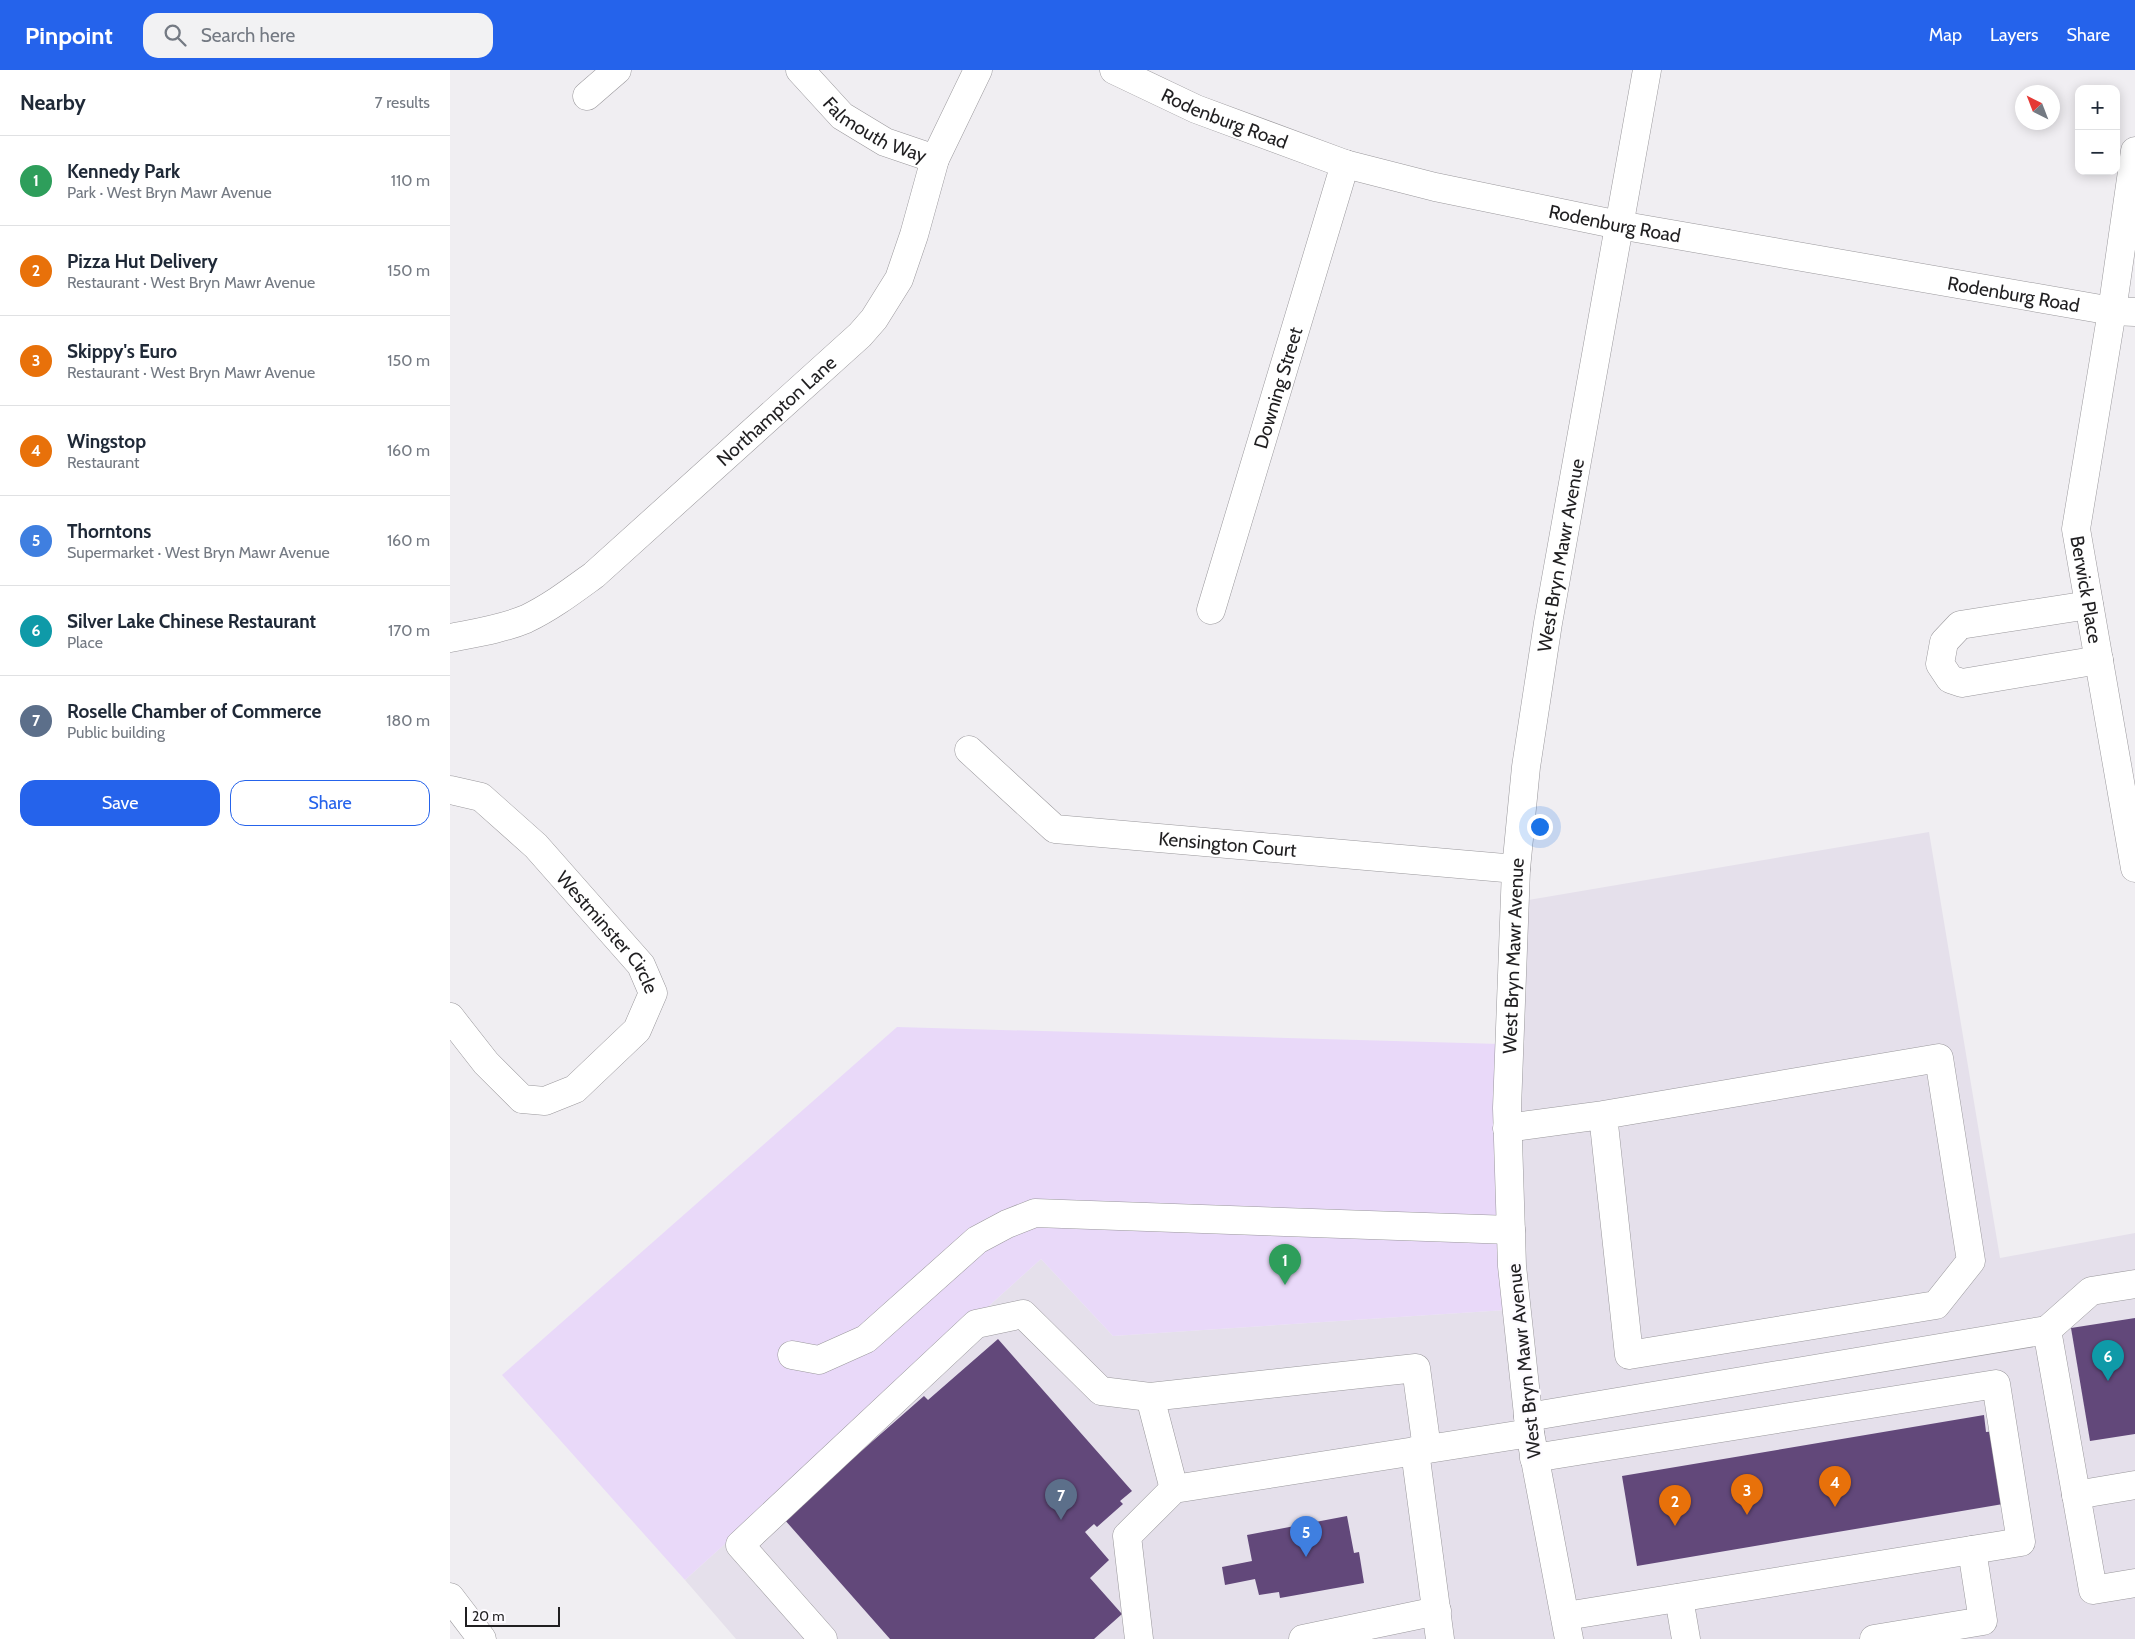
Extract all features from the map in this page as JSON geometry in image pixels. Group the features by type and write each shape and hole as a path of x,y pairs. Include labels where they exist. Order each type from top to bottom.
{"street":[{"path":"587,96 617,70"},
{"name":"Falmouth Way","path":"800,70 842,116 885,142 935,159"},
{"name":"Northampton Lane","path":"450,638 524,620 556,602 594,575 860,335 874,319 899,279 914,235 935,159 978,70"},
{"name":"Rodenburg Road","path":"1114,70 1196,109 1345,164 1435,186 1619,225 2124,312"},
{"name":"West Bryn Mawr Avenue","path":"1568,1628 1531,1436 1512,1266 1507,1128 1516,869 1526,767 1548,623 1647,70"},
{"name":"Berwick Place","path":"2135,151 2124,312 2076,529 2135,868"},
{"name":"Downing Street","path":"1211,610 1345,164"},
{"path":"2089,605 1960,625 1944,642 1940,664 1950,679 1962,683 2098,660"},
{"name":"Kensington Court","path":"969,750 1055,829 1516,869"},
{"name":"Westminster Circle","path":"450,790 481,797 536,846 641,964 653,992 637,1030 575,1089 545,1101 522,1098 486,1063 450,1017"},
{"path":"1507,1128 1603,1115 1939,1058 1971,1261 1936,1305 1629,1355 1603,1115"},
{"path":"792,1355 819,1360 866,1339 977,1240 1007,1224 1035,1213 1511,1230"},
{"path":"1531,1436 2047,1330 2091,1291 2135,1284"},
{"path":"823,1639 740,1545 976,1324 1023,1314 1101,1391 1150,1397 1416,1368 1421,1450 1440,1639"},
{"path":"2047,1330 2093,1590 2135,1583"},
{"path":"1139,1639 1127,1536 1174,1489 1421,1450 1996,1384 2021,1542 1680,1598 1568,1628"},
{"path":"1150,1397 1174,1489"},
{"path":"2076,1495 2135,1485"},
{"path":"1874,1639 1985,1633 1972,1550"},
{"path":"450,1597 482,1639"},
{"path":"1680,1598 1686,1639"},
{"path":"1303,1639 1437,1611"}],"shaded area":[{"path":"1929,832 2000,1258 2135,1233 2135,1639 1581,1639 1536,1408 1514,1119 1522,901"},
{"path":"897,1027 1500,1044 1506,1310 1113,1336 1041,1259 685,1580 502,1375"},
{"path":"1041,1259 1113,1336 1506,1310 1559,1639 736,1639 685,1580"}],"building":[{"path":"2135,1318 2135,1434 2090,1441 2071,1328"},
{"path":"998,1339 1132,1491 1120,1501 1123,1504 1097,1527 1094,1524 1085,1532 1109,1560 1090,1578 1122,1614 1094,1639 890,1639 784,1519 924,1396 928,1400"},
{"path":"1984,1415 1986,1432 1997,1431 2009,1503 1637,1566 1622,1476"},
{"path":"1347,1516 1354,1553 1359,1552 1364,1583 1280,1598 1279,1592 1259,1595 1255,1579 1225,1585 1222,1567 1252,1561 1247,1535"}],"place":[{"name":"Kennedy Park","path":"1285,1285"},
{"name":"Silver Lake Chinese Restaurant","path":"2108,1381"},
{"name":"Wingstop","path":"1835,1507"},
{"name":"Skippy's Euro","path":"1747,1515"},
{"name":"Roselle Chamber of Commerce","path":"1061,1520"},
{"name":"Pizza Hut Delivery","path":"1675,1526"},
{"name":"Thorntons","path":"1306,1557"}]}
